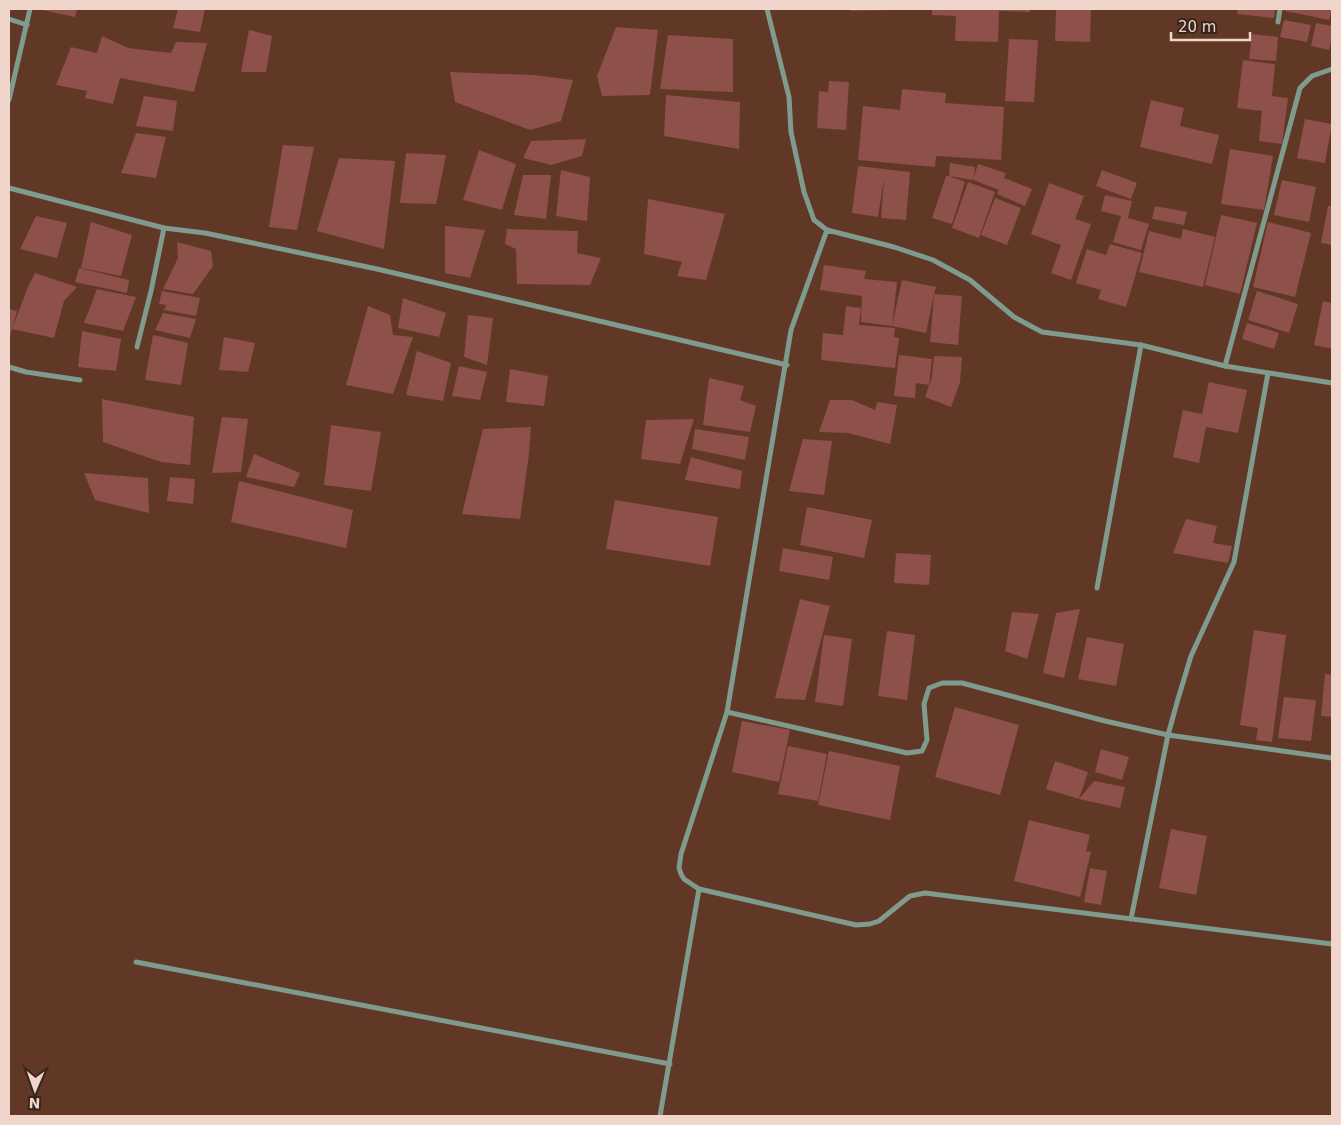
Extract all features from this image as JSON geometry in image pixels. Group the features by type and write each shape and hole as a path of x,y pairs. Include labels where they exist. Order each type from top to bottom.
{"street":[{"path":"9,100 30,9"},
{"path":"767,9 789,98 791,132 804,192 814,220 827,230 894,247 933,260 970,280 1014,317 1042,332 1140,345 1225,366 1332,383"},
{"path":"1278,22 1280,9"},
{"path":"9,19 27,25"},
{"path":"1225,366 1300,88 1312,76 1332,69"},
{"path":"9,188 164,228 205,233 377,269 787,365"},
{"path":"137,348 164,228"},
{"path":"827,230 791,330 787,365 727,712 681,854 679,868 681,874 699,889 856,925 879,921 910,896 925,893 1332,944"},
{"path":"1098,588 1140,345"},
{"path":"9,367 26,372 80,380"},
{"path":"1131,919 1168,735 1191,656 1234,562 1268,373"},
{"path":"727,712 907,753 922,751 927,740 924,704 929,688 942,683 962,683 1105,721 1168,735 1332,758"},
{"path":"660,1116 699,889"},
{"path":"136,962 670,1064"}],"building":[{"path":"38,9 77,9 75,17"},
{"path":"178,9 205,9 200,32 173,28"},
{"path":"850,9 895,9 895,10 850,11"},
{"path":"932,9 1030,9 1030,12 999,11 998,42 955,41 956,16 932,15"},
{"path":"1056,9 1091,9 1090,42 1055,41"},
{"path":"1238,9 1275,9 1274,18 1237,14"},
{"path":"1286,9 1332,9 1329,20 1285,11"},
{"path":"1284,20 1311,25 1307,42 1280,37"},
{"path":"1316,23 1332,26 1329,50 1311,46"},
{"path":"616,27 658,30 650,95 602,96 597,76"},
{"path":"249,30 272,36 266,72 241,72"},
{"path":"1252,34 1278,37 1276,61 1249,59"},
{"path":"668,35 733,39 733,92 660,89"},
{"path":"102,36 128,48 171,53 176,42 207,43 194,92 120,78 113,104 85,98 87,91 56,85 71,47 97,53"},
{"path":"1009,39 1038,40 1034,102 1005,101"},
{"path":"1243,60 1275,64 1272,96 1288,98 1282,144 1259,141 1262,111 1237,108"},
{"path":"450,72 534,75 573,80 561,121 530,130 455,102"},
{"path":"829,81 849,82 846,130 817,128 819,91 828,92"},
{"path":"902,89 946,93 945,103 1004,107 1001,160 936,156 935,167 858,160 863,106 900,110"},
{"path":"666,95 740,102 739,149 664,136"},
{"path":"144,96 177,101 173,131 136,126"},
{"path":"1151,100 1184,108 1180,126 1219,135 1212,164 1140,147"},
{"path":"1305,119 1332,124 1325,163 1297,158"},
{"path":"136,133 166,137 156,178 121,173"},
{"path":"586,139 582,156 551,165 523,158 531,141"},
{"path":"283,145 314,147 297,230 269,227"},
{"path":"1230,149 1273,156 1264,210 1221,204"},
{"path":"479,150 516,164 502,210 463,200"},
{"path":"406,153 446,155 436,204 400,203"},
{"path":"339,158 395,161 384,249 317,231"},
{"path":"950,163 975,167 973,180 949,176"},
{"path":"978,164 1006,173 1004,178 1032,189 1025,206 997,194 999,190 973,180"},
{"path":"858,166 910,172 906,220 881,218 884,178 878,217 852,213"},
{"path":"561,170 590,177 587,221 556,216"},
{"path":"1102,170 1137,183 1131,199 1096,186"},
{"path":"523,175 551,175 546,219 514,215"},
{"path":"946,176 965,182 952,224 932,218"},
{"path":"1282,180 1316,187 1309,222 1274,215"},
{"path":"968,182 995,192 979,238 952,228"},
{"path":"1049,183 1084,196 1075,219 1091,224 1071,280 1051,273 1061,245 1031,234"},
{"path":"1105,195 1132,201 1128,218 1149,224 1141,250 1113,242 1121,216 1101,211"},
{"path":"995,198 1021,208 1007,245 981,235"},
{"path":"648,199 725,214 706,280 677,276 682,262 644,254"},
{"path":"1155,206 1187,212 1184,225 1152,219"},
{"path":"1328,206 1332,206 1332,245 1321,243"},
{"path":"1221,215 1257,223 1240,294 1205,285"},
{"path":"36,216 67,223 57,258 20,249"},
{"path":"91,222 132,235 121,276 81,268"},
{"path":"1268,222 1311,233 1295,297 1253,287"},
{"path":"445,226 485,230 470,278 445,273"},
{"path":"507,229 578,231 577,253 601,258 590,285 517,284 516,249 505,244"},
{"path":"1183,229 1215,237 1203,287 1139,272 1149,231 1181,239"},
{"path":"177,242 211,251 213,266 193,294 163,289 178,258"},
{"path":"1110,244 1142,253 1126,307 1098,299 1101,290 1076,283 1087,249 1106,255"},
{"path":"824,265 866,271 864,279 897,282 892,326 861,322 862,296 820,290"},
{"path":"79,268 129,280 127,293 75,282"},
{"path":"35,273 77,287 64,301 54,338 12,329"},
{"path":"902,280 936,287 926,333 892,326"},
{"path":"97,289 136,297 123,331 84,323"},
{"path":"162,291 200,298 196,316 164,310 166,305 159,304"},
{"path":"1257,291 1298,304 1289,333 1248,320"},
{"path":"934,294 962,296 958,345 930,342"},
{"path":"403,298 446,313 439,337 398,328"},
{"path":"1323,301 1332,303 1332,349 1314,345"},
{"path":"368,306 390,315 393,335 413,337 393,394 346,385"},
{"path":"846,306 861,308 859,325 895,328 894,337 899,338 895,368 821,360 823,333 843,335"},
{"path":"9,309 17,311 9,341"},
{"path":"163,313 196,319 190,338 155,330"},
{"path":"468,315 493,318 487,365 464,357"},
{"path":"1247,323 1279,333 1274,349 1242,339"},
{"path":"82,331 121,339 116,371 78,367"},
{"path":"153,335 188,343 181,385 145,380"},
{"path":"224,337 255,343 248,372 219,370"},
{"path":"417,351 451,363 443,401 406,395"},
{"path":"899,355 932,359 929,385 916,383 915,398 894,396"},
{"path":"934,356 962,357 960,382 951,407 925,397 932,377"},
{"path":"459,366 487,372 480,400 452,396"},
{"path":"510,369 548,376 544,406 506,402"},
{"path":"709,378 744,386 740,400 756,406 750,432 703,425"},
{"path":"1209,382 1247,390 1238,433 1206,427 1199,463 1173,457 1183,410 1202,414"},
{"path":"102,399 194,417 190,465 161,462 103,442"},
{"path":"830,400 852,400 875,410 877,402 897,405 890,444 848,433 819,432"},
{"path":"222,417 248,419 241,472 212,473"},
{"path":"694,419 680,464 641,459 646,420"},
{"path":"331,425 381,432 371,491 324,485"},
{"path":"531,427 520,519 462,514 483,429"},
{"path":"695,429 749,437 745,460 692,449"},
{"path":"803,439 832,441 824,495 789,491"},
{"path":"254,454 300,473 294,487 246,477"},
{"path":"691,457 742,471 740,489 685,480"},
{"path":"84,473 148,478 149,513 95,500"},
{"path":"170,477 195,479 193,504 167,501"},
{"path":"239,481 353,510 346,548 231,522"},
{"path":"615,500 718,517 710,566 606,549"},
{"path":"807,507 872,520 864,558 800,545"},
{"path":"1186,519 1217,526 1213,543 1232,546 1228,563 1173,553"},
{"path":"783,548 833,557 829,580 779,571"},
{"path":"896,553 931,555 929,585 894,583"},
{"path":"800,599 830,606 805,700 775,698"},
{"path":"1080,609 1064,678 1043,673 1056,613"},
{"path":"1012,612 1039,614 1027,659 1005,651"},
{"path":"1254,630 1286,635 1272,742 1256,740 1258,728 1240,725"},
{"path":"887,631 915,635 907,700 878,696"},
{"path":"824,635 852,639 843,706 815,702"},
{"path":"1087,637 1124,644 1116,686 1078,679"},
{"path":"1325,674 1332,675 1332,717 1321,716"},
{"path":"1284,697 1316,700 1311,741 1278,738"},
{"path":"955,707 1019,725 1000,795 935,777"},
{"path":"742,721 790,730 779,782 732,772"},
{"path":"788,746 827,754 818,801 778,794"},
{"path":"1101,749 1129,757 1122,780 1095,772"},
{"path":"829,751 900,766 890,820 818,805"},
{"path":"1055,761 1088,772 1079,799 1046,789"},
{"path":"1094,781 1125,787 1120,808 1079,799"},
{"path":"1029,820 1090,835 1086,851 1091,852 1080,897 1014,881"},
{"path":"1171,829 1207,836 1196,895 1159,888"},
{"path":"1090,868 1107,871 1101,905 1084,902"}]}
